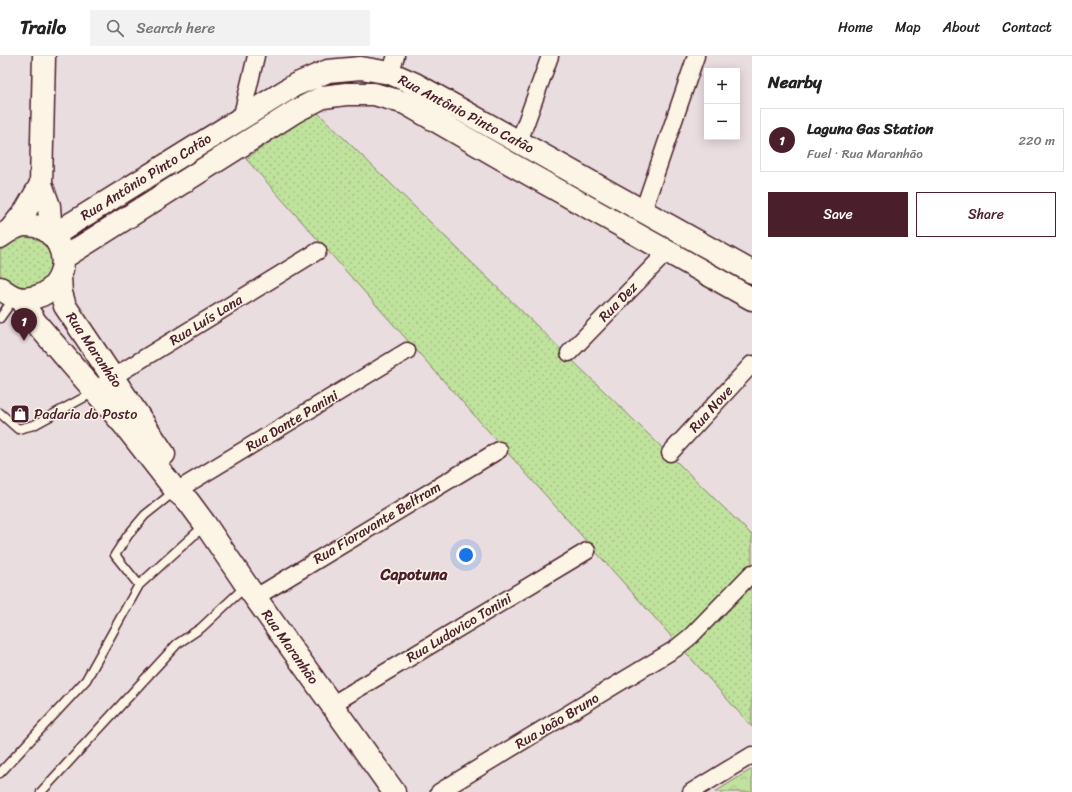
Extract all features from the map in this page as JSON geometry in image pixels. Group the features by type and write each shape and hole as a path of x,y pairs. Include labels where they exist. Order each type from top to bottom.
{"main road":[{"name":"Rua Maranhão","path":"44,56 41,184 49,206 52,236"},
{"name":"Rua Antônio Pinto Catão","path":"52,236 295,85 328,71 393,64 415,84 752,272"},
{"name":"Rua Antônio Pinto Catão","path":"62,267 296,111 323,97 346,94 374,94 405,103 666,252 752,299"},
{"path":"488,151 507,153 514,150 519,142"},
{"name":"Rua Maranhão","path":"5,234 26,210 41,184"},
{"name":"Rua Maranhão","path":"5,234 24,225 39,227 52,236 60,246 62,267 61,293 65,306 112,377 183,492 331,705 394,792"},
{"path":"9,296 28,299 41,296 53,288 62,267"},
{"name":"Rua Maranhão","path":"9,296 36,323 183,492"}],"street":[{"path":"241,119 256,56"},
{"path":"519,142 550,56"},
{"path":"643,211 696,56"},
{"name":"Rua Luís Lana","path":"95,392 112,377 318,251"},
{"name":"Rua Dez","path":"569,353 666,252"},
{"name":"Rua Dante Panini","path":"183,492 407,351"},
{"name":"Rua Nove","path":"670,453 752,364"},
{"name":"Rua Fioravante Beltram","path":"251,591 499,450"},
{"name":"Rua Ludovico Tonini","path":"331,705 587,551"},
{"name":"Rua João Bruno","path":"439,792 675,649 691,636 752,573"},
{"path":"691,792 752,754"}],"lane":[{"path":"0,318 9,296"},
{"path":"0,413 18,429 34,426 95,392"},
{"path":"140,585 115,555 128,535 145,515 183,492"},
{"path":"0,773 86,680 140,585 205,524"},
{"path":"41,792 177,644 251,591"}],"green space":[{"path":"316,111 752,535 752,727 246,159 302,119"},
{"path":"40,234 56,260 47,282 26,291 0,278 0,248 9,237"},
{"path":"752,769 752,792 715,792"}],"place":[{"name":"Laguna Gas Station","path":"24,341"},
{"name":"Padaria do Posto","path":"20,414"}],"district":[{"name":"Capotuna","path":"414,574"}]}
